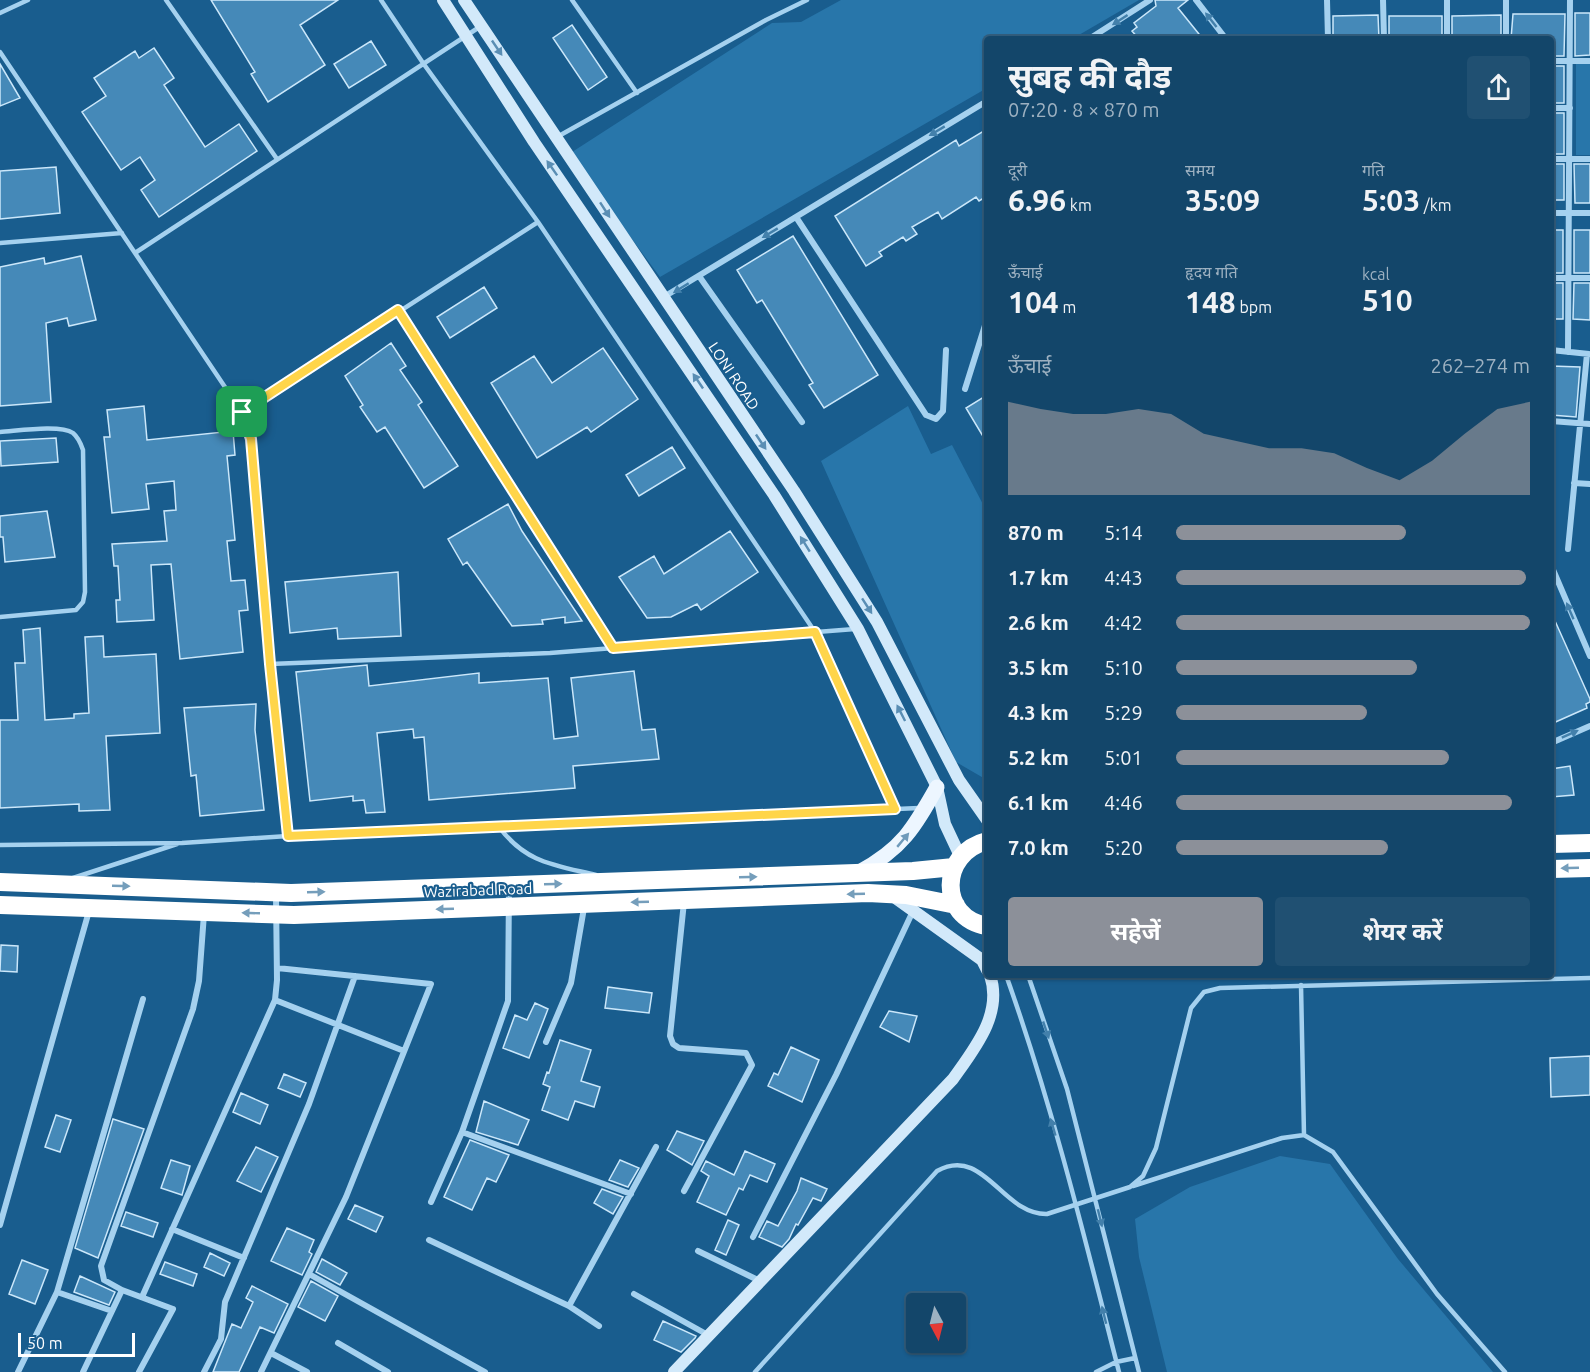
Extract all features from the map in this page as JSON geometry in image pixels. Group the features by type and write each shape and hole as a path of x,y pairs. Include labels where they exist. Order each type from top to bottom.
{"highway":[{"path":"984,842 977,844 957,862 951,886 956,905 967,917 984,925"},
{"path":"1554,844 1590,843"},
{"name":"Wazirabad Road","path":"0,882 276,892 856,873 957,862"},
{"path":"1554,869 1590,868"},
{"name":"Wazirabad Road","path":"0,905 277,914 890,894 956,905"}],"main road":[{"path":"856,873 886,857 903,841 937,787"}],"street":[{"path":"442,0 534,142 649,308 788,516 858,629 937,787 945,824 957,862"},
{"name":"LONI ROAD","path":"464,0 804,507 877,622 959,780 984,816"},
{"path":"1094,36 1150,0"},
{"path":"1196,0 1224,36"},
{"path":"1327,0 1328,36"},
{"path":"1383,0 1383,36"},
{"path":"1447,0 1447,36"},
{"path":"1506,0 1506,36"},
{"path":"1568,352 1570,0"},
{"path":"1102,31 1105,36"},
{"path":"1554,61 1590,61"},
{"path":"662,298 984,103"},
{"path":"1554,108 1570,108"},
{"path":"1554,159 1590,159"},
{"path":"1554,213 1590,213"},
{"path":"796,217 926,415 936,419 944,411 946,350"},
{"path":"699,276 802,422"},
{"path":"1554,278 1590,278"},
{"path":"965,389 984,329"},
{"path":"1554,350 1588,354 1568,549"},
{"path":"1554,421 1590,424"},
{"path":"1574,483 1590,484"},
{"path":"788,516 804,507"},
{"path":"1554,572 1590,656"},
{"path":"1554,742 1590,726"},
{"path":"431,1202 462,1132 508,1001 509,886"},
{"path":"142,1297 275,1000 276,892"},
{"path":"890,894 981,960 984,965"},
{"path":"684,900 670,1036 673,1044 679,1048 746,1053 752,1065 684,1191"},
{"path":"546,1042 571,982 584,904"},
{"path":"0,1225 90,908"},
{"path":"753,1237 836,1075 913,911"},
{"path":"139,1372 173,1309 122,1290 102,1277 101,1266 194,1009 199,981 204,912"},
{"path":"261,1372 346,1197 431,984 277,968"},
{"path":"204,1372 221,1339 225,1302 339,1025 355,976"},
{"path":"674,1372 953,1079 972,1053 988,1023 994,993 991,978"},
{"path":"18,1372 57,1292 144,999"},
{"path":"275,1000 404,1051"},
{"path":"462,1132 631,1194"},
{"path":"569,1306 656,1147"},
{"path":"172,1229 244,1258"},
{"path":"429,1240 569,1306 599,1326"},
{"path":"698,1251 760,1281"},
{"path":"309,1274 485,1372"},
{"path":"84,1372 122,1290"},
{"path":"57,1292 112,1311"},
{"path":"634,1294 709,1335"},
{"path":"338,1343 388,1372"},
{"path":"271,1353 307,1372"}],"lane":[{"path":"0,13 27,0"},
{"path":"166,0 277,159"},
{"path":"381,0 423,63 538,222 815,632 895,809"},
{"path":"557,137 766,20 807,0"},
{"path":"573,1 637,93"},
{"path":"135,253 482,26"},
{"path":"0,52 242,412 251,439 270,664 288,836"},
{"path":"242,412 538,222"},
{"path":"0,243 122,233"},
{"path":"398,310 613,648"},
{"path":"0,432 60,429 72,433 80,441 83,450 85,592 83,602 76,610 0,616"},
{"path":"270,664 613,648 858,629"},
{"path":"0,845 182,843 499,826 925,808"},
{"path":"499,826 517,848 535,860 624,882"},
{"path":"53,884 182,843"},
{"path":"1007,978 1021,1017 1075,1205 1119,1372"},
{"path":"1029,978 1067,1089 1139,1372"},
{"path":"1130,1187 1143,1176 1150,1164 1195,1000 1204,992 1220,988 1301,985 1590,978"},
{"path":"1301,985 1304,1135"},
{"path":"755,1372 937,1171 949,1164 964,1165 977,1171 1022,1208 1036,1214 1047,1214 1282,1138 1304,1135 1333,1152 1437,1294 1505,1372"},
{"path":"1096,1372 1116,1362 1136,1358"}],"shaded area":[{"path":"841,0 1139,0 1077,36 984,36 984,90 660,277 569,154 772,23 801,22"},
{"path":"1576,64 1590,64 1590,155 1576,155"},
{"path":"908,406 931,454 952,445 984,506 984,778 956,762 821,461"},
{"path":"1280,1156 1330,1164 1398,1259 1493,1372 1167,1372 1139,1257 1135,1219 1190,1187"}],"building":[{"path":"211,0 338,0 300,25 325,65 268,102 251,74 255,72"},
{"path":"1155,0 1188,0 1178,8 1201,36 1136,36 1132,31 1137,27 1134,23 1156,6"},
{"path":"1575,13 1590,13 1590,55 1575,56"},
{"path":"1513,14 1565,14 1564,56 1554,56 1554,36 1511,36"},
{"path":"1378,15 1379,36 1333,36 1333,16"},
{"path":"1501,15 1501,36 1452,36 1452,16"},
{"path":"1389,16 1442,16 1442,36 1389,36"},
{"path":"572,25 607,77 588,90 553,38"},
{"path":"371,41 386,65 349,88 334,64"},
{"path":"154,48 174,78 164,85 205,147 239,124 257,151 159,217 141,190 155,180 140,157 121,170 82,112 106,96 94,78 135,51 139,58"},
{"path":"0,64 20,98 0,106"},
{"path":"1554,66 1564,66 1564,103 1554,103"},
{"path":"1554,113 1564,113 1564,154 1554,154"},
{"path":"984,131 984,198 979,201 976,197 942,219 938,212 912,227 917,234 906,241 903,237 879,252 882,256 866,266 835,216 956,140 959,146"},
{"path":"1554,164 1564,164 1564,200 1554,200"},
{"path":"1574,164 1590,164 1590,203 1575,203"},
{"path":"56,167 60,213 0,219 0,171"},
{"path":"1554,230 1563,230 1563,273 1554,273"},
{"path":"1574,230 1590,230 1590,273 1574,273"},
{"path":"793,236 878,375 824,408 809,385 813,383 762,300 757,303 737,270"},
{"path":"81,256 96,320 69,326 67,318 46,323 51,402 0,406 0,267 44,258 45,264"},
{"path":"1554,283 1563,283 1563,319 1554,319"},
{"path":"1574,283 1590,283 1590,320 1573,319"},
{"path":"484,287 497,308 450,338 437,317"},
{"path":"391,343 406,366 400,370 422,402 418,405 458,466 424,488 385,427 377,432 360,407 363,405 345,376"},
{"path":"603,348 638,399 591,432 587,427 537,458 491,383 534,356 552,383"},
{"path":"1554,366 1580,367 1576,417 1554,415"},
{"path":"984,397 984,438 966,408"},
{"path":"144,406 147,440 233,431 235,455 227,456 235,540 227,541 231,581 245,580 248,610 239,611 243,652 180,659 171,564 151,565 154,620 117,622 116,600 120,600 118,566 114,566 112,544 167,541 164,511 176,510 174,481 146,484 149,509 112,513 104,437 110,437 107,410"},
{"path":"56,438 58,462 1,466 0,441"},
{"path":"672,447 685,468 639,496 626,475"},
{"path":"508,504 522,531 582,621 565,623 565,617 542,620 543,624 512,626 467,562 463,565 448,539"},
{"path":"47,511 55,557 5,562 3,537 0,537 0,516"},
{"path":"730,531 758,572 701,610 697,604 671,617 647,618 619,577 654,556 664,574"},
{"path":"398,572 401,636 338,639 337,628 290,633 285,582"},
{"path":"1554,619 1590,699 1590,702 1586,704 1587,708 1554,723"},
{"path":"40,628 45,720 74,718 74,714 89,713 85,637 103,636 104,657 156,654 160,733 106,736 110,810 79,811 79,804 0,808 0,720 18,720 15,663 25,663 23,630"},
{"path":"367,665 369,686 479,673 479,683 548,678 554,739 578,736 571,678 634,671 642,730 655,729 659,759 573,766 575,788 429,800 424,737 414,738 413,729 377,733 385,812 366,813 364,800 353,801 353,796 310,801 296,672"},
{"path":"256,704 255,730 264,810 200,816 196,775 191,776 184,708"},
{"path":"1570,766 1574,795 1554,797 1554,769"},
{"path":"1,945 18,946 17,972 0,971"},
{"path":"608,987 652,993 649,1013 605,1008"},
{"path":"535,1003 548,1009 529,1058 503,1048 515,1015 527,1020"},
{"path":"889,1011 917,1016 909,1042 880,1027"},
{"path":"560,1040 591,1050 581,1081 600,1087 594,1107 575,1101 568,1120 542,1110 550,1087 543,1084"},
{"path":"791,1047 819,1060 802,1102 768,1086 774,1073 778,1075"},
{"path":"1590,1056 1590,1095 1551,1097 1550,1058"},
{"path":"284,1074 306,1083 300,1097 278,1088"},
{"path":"241,1093 268,1105 260,1124 233,1112"},
{"path":"484,1101 529,1120 518,1145 476,1132"},
{"path":"56,1115 71,1120 60,1152 45,1147"},
{"path":"113,1119 144,1129 98,1258 75,1248"},
{"path":"677,1131 704,1141 692,1165 667,1150"},
{"path":"470,1140 509,1155 496,1182 487,1178 472,1210 444,1197"},
{"path":"256,1147 278,1157 261,1192 237,1181"},
{"path":"745,1151 775,1164 767,1182 750,1175 743,1190 739,1188 726,1215 697,1202 709,1176 701,1171 706,1161 734,1175"},
{"path":"171,1160 190,1166 182,1195 161,1188"},
{"path":"620,1160 639,1168 628,1187 609,1180"},
{"path":"801,1178 827,1189 821,1201 813,1198 782,1247 759,1237 767,1221 778,1226 797,1191"},
{"path":"602,1189 623,1197 613,1214 594,1203"},
{"path":"355,1205 383,1217 376,1232 348,1219"},
{"path":"126,1212 158,1223 153,1237 121,1226"},
{"path":"728,1220 739,1225 726,1255 715,1250"},
{"path":"287,1228 314,1240 309,1252 312,1254 302,1275 271,1261"},
{"path":"210,1253 230,1263 224,1276 204,1267"},
{"path":"322,1259 347,1273 340,1285 316,1272"},
{"path":"22,1260 48,1270 35,1304 9,1294"},
{"path":"165,1262 197,1274 193,1286 160,1274"},
{"path":"80,1276 115,1292 109,1305 74,1292"},
{"path":"311,1281 338,1296 325,1321 298,1307"},
{"path":"252,1286 288,1304 274,1333 260,1327 239,1372 213,1372 232,1324 241,1328 253,1302 246,1298"},
{"path":"663,1321 696,1336 681,1352 654,1340"}],"route":[{"path":"398,310 613,648 815,632 895,809 288,836 270,664 251,439 242,412 398,310"}]}
